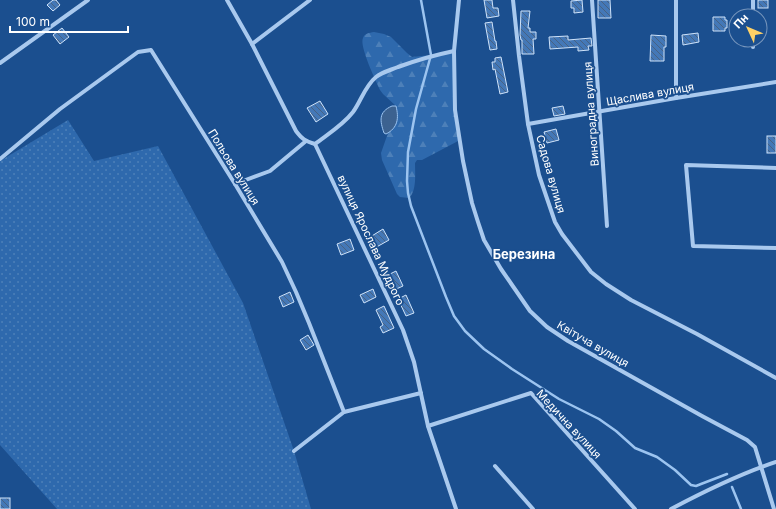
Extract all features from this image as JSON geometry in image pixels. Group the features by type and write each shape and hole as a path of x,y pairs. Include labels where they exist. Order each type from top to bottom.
{"street":[{"path":"0,63 88,0"},
{"path":"227,0 252,44 296,131 300,137 315,144 346,120 354,111 369,84 377,77 388,71 417,60 454,51"},
{"path":"252,44 310,0"},
{"name":"Квітуча вулиця","path":"460,0 454,51 455,110 463,161 472,203 484,240 501,269 521,298 547,328 747,440 756,447 774,509"},
{"name":"Садова вулиця","path":"513,0 528,124 539,175 555,222 562,234 591,272 606,284 631,300 776,378"},
{"name":"Виноградна вулиця","path":"592,0 608,226"},
{"path":"676,0 676,98"},
{"name":"Польова вулиця","path":"0,159 60,109 138,52 151,50 278,255 309,323 344,412"},
{"name":"Щаслива вулиця","path":"528,124 776,82"},
{"path":"235,184 270,171 306,141"},
{"name":"вулиця Ярослава Мудрого","path":"315,144 403,330 414,362 428,426 456,509"},
{"path":"776,168 686,164 693,246 776,248"},
{"path":"294,450 344,412 421,393"},
{"name":"Медична вулиця","path":"428,426 531,393 635,509"},
{"path":"671,509 704,491 776,462"},
{"path":"495,466 533,509"}],"green space":[{"path":"374,32 391,37 412,57 454,51 455,110 460,140 422,160 417,160 415,163 413,191 409,198 400,197 397,194 382,160 381,153 388,133 392,130 398,115 396,106 380,90 368,64 363,48 362,42 364,36"},
{"path":"68,120 94,161 158,146 243,303 294,451 311,509 57,509 0,445 0,161"}],"shaded area":[{"path":"396,106 397,122 393,129 386,134 384,133 381,117 387,108"}],"building":[{"path":"53,0 56,0 60,5 53,11 47,5"},
{"path":"484,0 492,0 493,8 498,8 499,16 487,18"},
{"path":"582,0 583,12 574,13 574,8 571,8 571,1"},
{"path":"598,0 610,0 611,18 598,18"},
{"path":"758,0 768,0 768,8 758,8"},
{"path":"521,11 530,11 528,28 530,28 530,32 536,32 536,39 533,39 534,54 522,54 522,40 520,35"},
{"path":"713,17 725,17 725,20 727,20 727,28 725,28 725,31 713,31"},
{"path":"492,22 497,49 490,50 485,23"},
{"path":"62,28 69,37 60,44 53,35"},
{"path":"698,33 699,42 683,45 682,35"},
{"path":"651,35 666,36 664,61 650,61"},
{"path":"568,36 568,40 591,38 592,46 588,46 589,50 578,51 578,47 550,49 549,37"},
{"path":"501,57 508,92 500,94 495,69 493,70 492,62 495,62 495,58"},
{"path":"320,101 328,114 316,122 307,108"},
{"path":"563,106 565,114 554,116 552,108"},
{"path":"556,129 559,140 547,143 544,132"},
{"path":"767,136 776,136 776,153 767,153"},
{"path":"383,229 389,240 373,249 367,239"},
{"path":"350,239 354,250 341,255 337,244"},
{"path":"396,271 403,286 394,290 388,275"},
{"path":"373,289 376,297 364,303 360,295"},
{"path":"290,292 294,302 283,307 279,297"},
{"path":"406,295 414,313 406,316 398,299"},
{"path":"384,306 394,328 383,333 380,327 383,325 376,310"},
{"path":"308,335 314,345 306,350 300,340"},
{"path":"0,498 10,498 10,509 0,509"}],"waterway":[{"path":"421,0 431,55 416,109 408,152 408,193 411,206 454,316 465,331 484,349 512,369 559,399 599,419 616,431 635,448 657,457 675,470 691,485 696,486 727,474"},
{"path":"732,487 741,509"}],"district":[{"name":"Березина","path":"524,254"}]}
